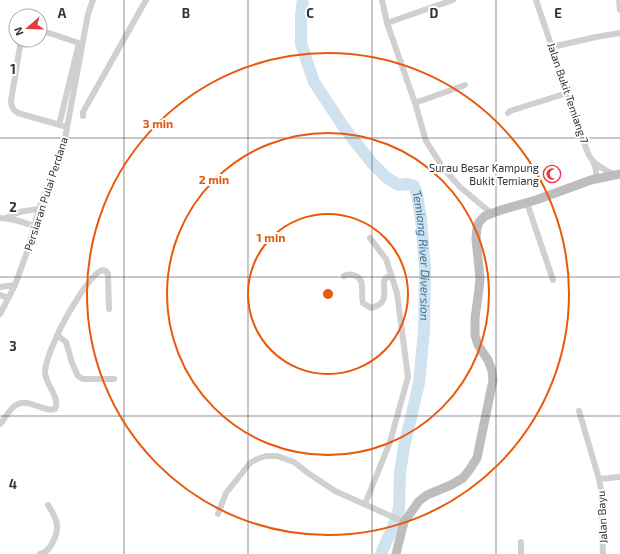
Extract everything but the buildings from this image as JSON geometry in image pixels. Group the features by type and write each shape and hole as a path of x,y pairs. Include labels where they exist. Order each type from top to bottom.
{"street":[{"name":"Persiaran Pulai Perdana","path":"0,314 15,285 26,254 38,209 64,144 88,14 93,0"},
{"path":"83,116 83,112 146,0"},
{"path":"382,0 387,23 415,103 426,141 443,168 460,187 491,213"},
{"path":"387,23 453,0"},
{"name":"Jalan Bukit Temiang 7","path":"536,0 589,157 596,170 596,179"},
{"path":"620,0 620,10"},
{"path":"48,33 79,43 59,125"},
{"path":"552,47 620,33"},
{"path":"20,48 11,106 18,114 67,127"},
{"path":"415,103 465,85"},
{"path":"508,113 510,111 567,93"},
{"path":"593,162 617,174"},
{"path":"396,554 404,522 419,501 427,495 451,485 463,478 477,458 493,380 492,371 488,360 478,345 475,335 474,318 480,290 476,239 479,222 491,213 527,203 596,179 617,174"},
{"path":"527,203 553,280"},
{"path":"3,218 15,213 38,209"},
{"path":"3,218 22,221 34,226"},
{"path":"365,504 390,442 408,377 397,293 386,259 370,238"},
{"path":"0,424 6,414 16,405 24,403 32,404 51,410 55,409 57,406 44,373 47,360 57,335 91,278 102,270 106,271 108,274 108,309"},
{"path":"344,276 351,274 360,278 362,282 362,298 364,303 371,308 378,306 384,300 384,281 391,274"},
{"path":"0,287 15,285"},
{"path":"0,296 8,298"},
{"path":"57,335 66,342 72,363 78,376 83,379 114,379"},
{"name":"Jalan Bayu","path":"579,411 601,490 603,554"},
{"path":"218,514 226,493 250,463 266,456 277,456 294,462 335,490 404,522"},
{"name":"Jalan Bayu","path":"599,479 620,477"},
{"path":"40,554 43,554 52,544 58,527 56,518 48,504"},
{"path":"521,542 521,554"}],"waterway":[{"name":"Temiang River Diversion","path":"303,0 301,16 301,44 314,82 345,129 372,163 386,177 398,185 407,184 414,186 417,194 421,218 425,268 424,331 419,383 404,447 400,473 399,509 381,554"}],"place":[{"name":"Surau Besar Kampung Bukit Temiang","path":"552,174"}]}
